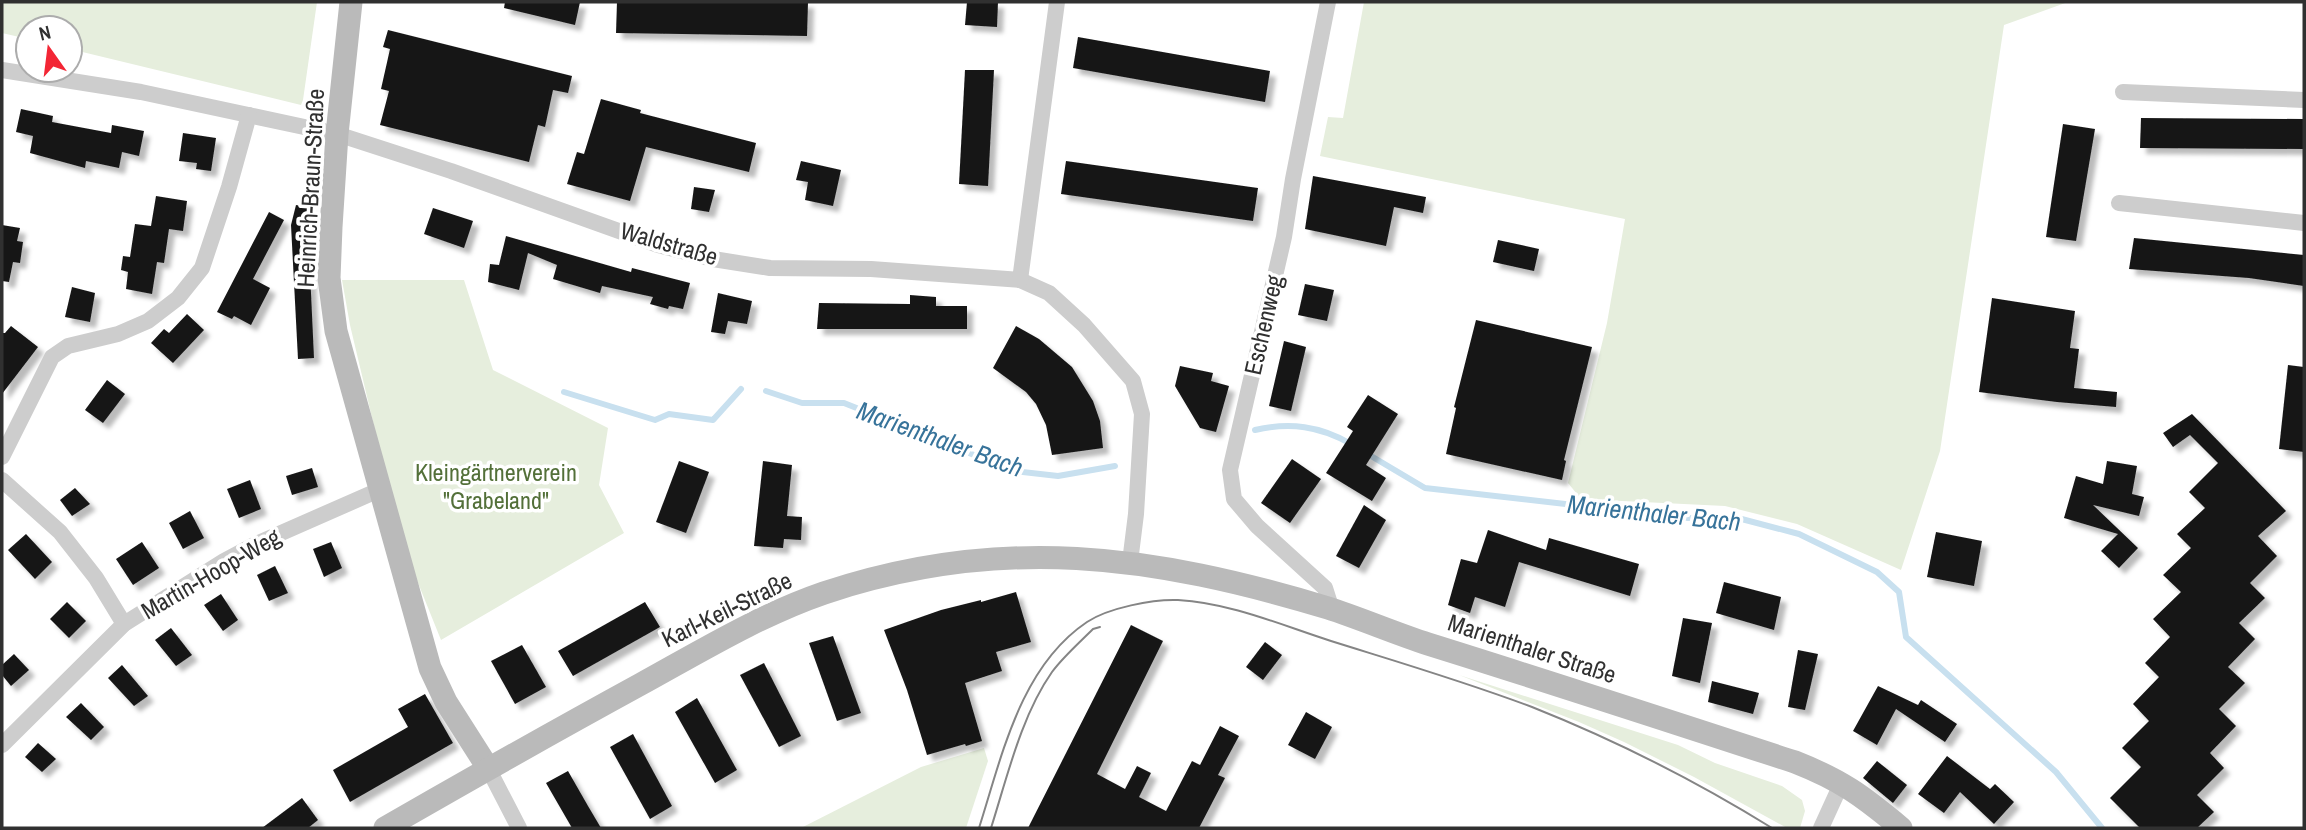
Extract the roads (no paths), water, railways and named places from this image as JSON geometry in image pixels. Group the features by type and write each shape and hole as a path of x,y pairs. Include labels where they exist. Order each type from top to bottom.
{"main road":[{"name":"Heinrich-Braun-Straße","path":"351,2 337,134 328,278 336,331 430,667 446,702 488,768"},
{"name":"Karl-Keil-Straße","path":"384,828 752,623 826,592 886,576 962,562 1045,557 1130,562"},
{"name":"Marienthaler Straße","path":"1130,562 1185,570 1332,610 1409,638 1795,762 1842,782 1901,828"}],"street":[{"path":"1020,280 1057,2"},
{"name":"Eschenweg","path":"1328,2 1284,237 1230,470 1234,499 1257,526 1325,588 1332,610"},
{"name":"Waldstraße","path":"2,70 141,92 337,134 464,175 658,245 713,259 770,268 871,269 1020,280 1049,293 1058,301 1084,325 1133,381 1142,414 1136,514 1130,562"},
{"path":"2123,92 2304,100"},
{"path":"2,457 52,356 68,346 118,334 148,321 178,298 202,268 249,114"},
{"path":"2119,203 2304,223"},
{"path":"2,480 60,532 96,578 124,624"},
{"name":"Martin-Hoop-Weg","path":"2,745 124,624 194,578 244,550 379,490"},
{"path":"488,768 519,828"},
{"path":"1821,828 1842,782"}],"waterway":[{"name":"Marienthaler Bach","path":"564,392 655,420 669,414 713,420 741,389"},
{"name":"Marienthaler Bach","path":"766,391 802,403 844,403 1014,471 1058,476 1115,466"},
{"name":"Marienthaler Bach","path":"1255,430 1280,426 1304,427 1328,433 1351,444"},
{"name":"Marienthaler Bach","path":"1366,453 1425,488 1688,518 1734,517 1799,534 1877,572 1899,592 1906,637 2056,772 2102,828"}],"tram line":[{"path":"979,828 1016,715 1045,663 1064,641 1096,617 1118,609 1168,600 1217,605 1256,616 1532,707 1655,762 1772,828"},
{"path":"991,828 1023,728 1041,689 1066,655 1093,629 1100,627"}],"park label":[{"name":"Kleingärtnerverein \"Grabeland\"","path":"496,487"}]}
